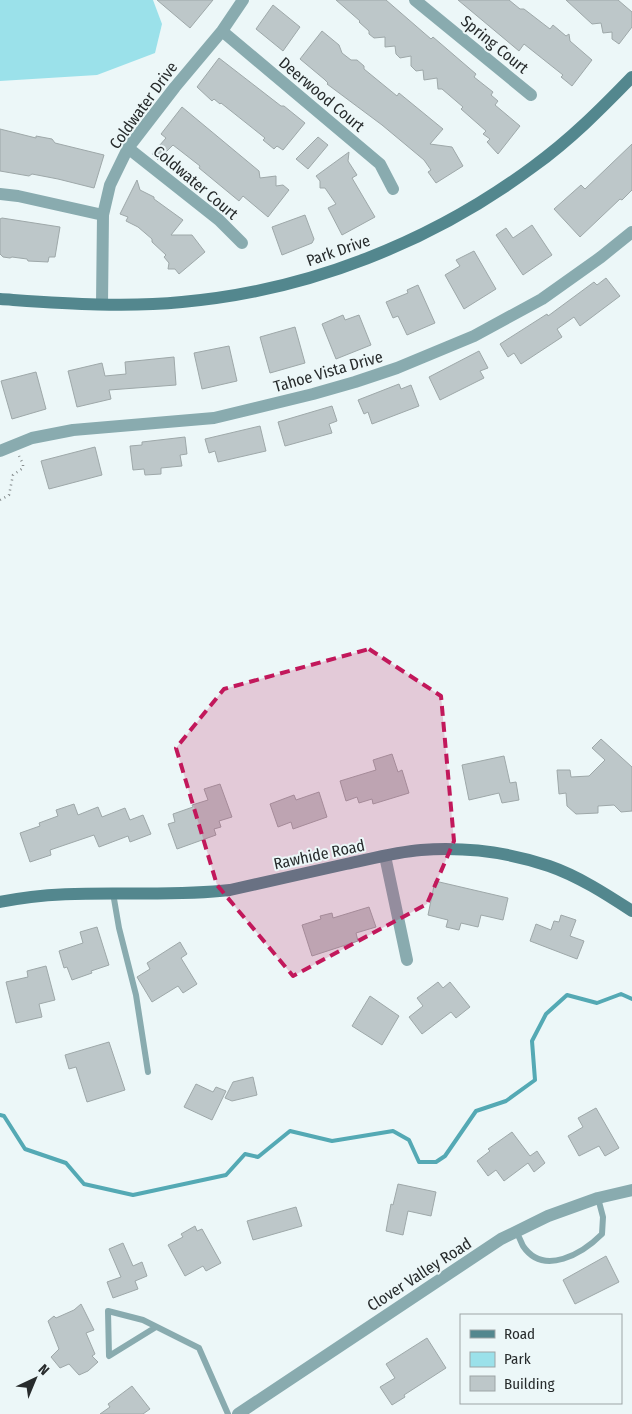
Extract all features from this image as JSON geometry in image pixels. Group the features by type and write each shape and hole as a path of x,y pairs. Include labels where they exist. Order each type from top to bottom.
{"street":[{"name":"Coldwater Drive","path":"102,304 103,215 110,186 128,148 174,87 222,31 243,0"},
{"name":"Spring Court","path":"415,0 531,95"},
{"name":"Deerwood Court","path":"222,31 380,164 393,189"},
{"name":"Park Drive","path":"0,299 102,304 181,302 246,294 306,279 361,261 418,236 475,206 526,171 585,124 632,77"},
{"name":"Coldwater Court","path":"128,148 219,220 242,243"},
{"path":"0,194 18,196 103,215"},
{"name":"Tahoe Vista Drive","path":"0,451 39,436 73,430 214,418 312,394 397,368 474,336 542,299 601,257 632,232"},
{"name":"Rawhide Road","path":"0,902 42,895 180,894 230,890 385,856 420,850 458,850 498,853 549,866 573,876 632,911"},
{"path":"385,856 407,960"},
{"name":"Clover Valley Road","path":"238,1414 493,1244 548,1216 598,1198 632,1190"}],"lane":[{"path":"113,893 119,928 136,995 148,1072"},
{"path":"516,1232 524,1247 532,1255 541,1259 551,1262 572,1256 590,1246 602,1234 602,1217 598,1198"},
{"path":"156,1327 109,1356 108,1311 143,1320 199,1348 228,1414"}],"path":[{"path":"0,500 9,495 13,475 23,468 23,464 13,445"}],"highlighted area":[{"path":"369,649 441,696 454,841 427,904 293,976 217,885 176,748 224,689"}],"green space":[{"path":"0,0 153,0 162,24 155,53 97,75 0,81"}],"building":[{"path":"157,0 213,0 190,28"},
{"path":"336,0 386,0 431,39 433,37 476,74 474,77 493,92 491,95 498,101 495,105 520,126 498,154 487,142 490,139 483,134 486,131 461,109 463,107 442,89 438,89 437,78 424,80 423,70 416,71 411,66 411,56 400,58 396,54 395,46 385,47 385,37 374,38 360,21"},
{"path":"458,0 509,0 550,29 553,25 566,36 569,34 570,41 592,60 572,86 561,77 563,75 524,44 519,51"},
{"path":"566,0 618,0 632,12 632,27 619,44 612,39 612,32 603,33 601,23 592,24"},
{"path":"273,5 300,27 283,51 256,29"},
{"path":"322,31 339,45 342,53 351,60 357,60 364,66 364,69 397,96 399,93 443,129 430,144 452,147 463,166 436,183 428,172 431,170 424,160 382,125 327,84 324,79 300,59"},
{"path":"219,58 305,123 283,150 277,146 274,149 263,140 265,138 221,103 214,99 212,101 197,87"},
{"path":"182,107 259,171 260,178 276,176 276,186 283,185 289,190 268,217 243,196 239,201 173,145 158,160 152,154 166,138 161,134"},
{"path":"0,129 36,138 36,136 52,139 55,143 104,155 94,188 32,174 29,176 0,171"},
{"path":"318,137 328,145 308,169 296,159"},
{"path":"632,144 632,190 580,237 554,209 581,185 585,189"},
{"path":"349,152 348,161 357,175 352,178 375,217 342,235 328,208 336,204 325,188 320,188 320,181 316,176"},
{"path":"137,180 140,190 154,197 154,199 183,220 171,235 192,235 205,252 179,274 175,269 168,269 169,263 164,257 166,255 152,242 152,239 138,227 126,221 128,217 120,214"},
{"path":"305,215 314,239 312,243 282,255 272,227"},
{"path":"0,219 60,227 55,257 49,257 48,262 3,257 0,254"},
{"path":"532,225 552,255 523,275 496,235 506,228 513,238"},
{"path":"474,251 496,289 464,309 445,275 460,266 456,260"},
{"path":"606,278 620,296 580,326 574,317 557,329 562,337 521,364 514,353 508,357 500,344 547,314 548,316 594,282 597,285"},
{"path":"418,285 435,323 407,335 398,316 393,318 386,302 408,293 407,290"},
{"path":"343,315 345,320 359,315 371,345 336,359 322,324"},
{"path":"295,327 305,363 270,373 260,337"},
{"path":"229,346 237,381 202,389 194,353"},
{"path":"479,351 488,368 480,371 484,378 440,400 429,377"},
{"path":"174,357 176,385 109,390 111,399 77,407 68,371 102,363 105,376 126,374 125,362"},
{"path":"36,372 46,409 12,419 1,381"},
{"path":"399,384 401,389 411,385 419,406 372,424 368,412 364,414 358,400"},
{"path":"332,406 337,421 329,424 332,433 285,446 278,422"},
{"path":"260,426 266,451 218,462 215,451 209,453 205,439"},
{"path":"185,437 187,454 180,455 182,466 161,468 161,474 145,475 144,469 133,470 130,446 142,445 142,442"},
{"path":"95,447 102,475 49,489 41,461"},
{"path":"601,739 632,767 632,811 621,812 614,805 598,806 598,813 576,814 567,806 566,793 559,794 557,770 570,770 571,777 589,776 605,760 592,748"},
{"path":"392,754 398,772 402,770 409,793 373,804 372,799 359,803 357,797 346,801 340,781 376,770 373,760"},
{"path":"504,756 510,783 516,782 519,800 502,803 499,793 469,800 462,765"},
{"path":"220,784 232,817 219,821 221,827 214,829 216,835 177,849 168,824 175,822 173,814 208,800 204,789"},
{"path":"319,792 327,817 293,829 291,822 278,827 270,804 294,795 296,800"},
{"path":"74,804 78,815 98,807 102,817 125,808 130,820 143,815 151,834 130,842 128,836 99,847 94,835 50,850 51,855 30,862 20,833 40,826 39,823 58,816 56,810"},
{"path":"435,881 508,898 503,920 481,915 478,927 461,923 459,930 446,927 448,920 428,915"},
{"path":"369,907 376,927 356,933 358,941 312,956 302,925 321,919 320,916 332,913 333,918"},
{"path":"561,915 576,920 570,936 584,941 577,959 530,941 536,924 551,930 554,921 559,922"},
{"path":"97,927 109,965 72,980 67,967 64,968 59,951 83,943 80,932"},
{"path":"180,942 187,954 181,958 197,984 183,993 178,986 152,1002 137,977 150,969 147,963"},
{"path":"46,966 55,1000 39,1004 42,1017 16,1023 6,982 28,977 27,971"},
{"path":"438,982 443,988 450,982 470,1007 456,1018 451,1012 422,1034 409,1017 423,1006 417,998"},
{"path":"370,996 399,1016 382,1045 352,1026"},
{"path":"109,1042 125,1090 87,1102 76,1067 69,1069 65,1055"},
{"path":"253,1077 257,1095 232,1101 225,1098 233,1082"},
{"path":"196,1084 213,1092 216,1087 226,1091 212,1120 184,1107"},
{"path":"596,1108 619,1148 605,1156 599,1146 579,1156 568,1136 583,1127 578,1118"},
{"path":"512,1132 530,1156 537,1151 545,1163 534,1172 528,1163 504,1181 496,1170 488,1176 477,1161 490,1151 488,1149"},
{"path":"398,1184 436,1192 431,1216 408,1211 403,1235 386,1231 391,1204 393,1205"},
{"path":"296,1207 302,1226 253,1240 247,1221"},
{"path":"195,1226 197,1231 202,1229 221,1263 206,1271 203,1266 185,1276 168,1245 183,1237 181,1234"},
{"path":"123,1243 133,1266 142,1262 147,1276 135,1281 138,1289 113,1298 107,1282 121,1277 109,1249"},
{"path":"606,1256 619,1282 575,1304 563,1280"},
{"path":"81,1304 94,1330 86,1333 95,1354 92,1356 98,1362 88,1371 79,1375 69,1364 60,1368 51,1357 59,1349 48,1321 54,1316 56,1318 74,1310"},
{"path":"427,1338 446,1368 392,1405 380,1387 395,1378 386,1364"},
{"path":"132,1386 150,1409 143,1414 100,1414 110,1407 108,1404"}],"waterway":[{"path":"0,1115 4,1116 25,1149 66,1163 84,1184 133,1195 226,1175 245,1154 258,1157 290,1131 332,1141 393,1131 409,1140 419,1162 436,1162 445,1156 476,1111 506,1101 535,1080 532,1041 546,1014 567,995 597,1003 621,994 632,999"}]}
